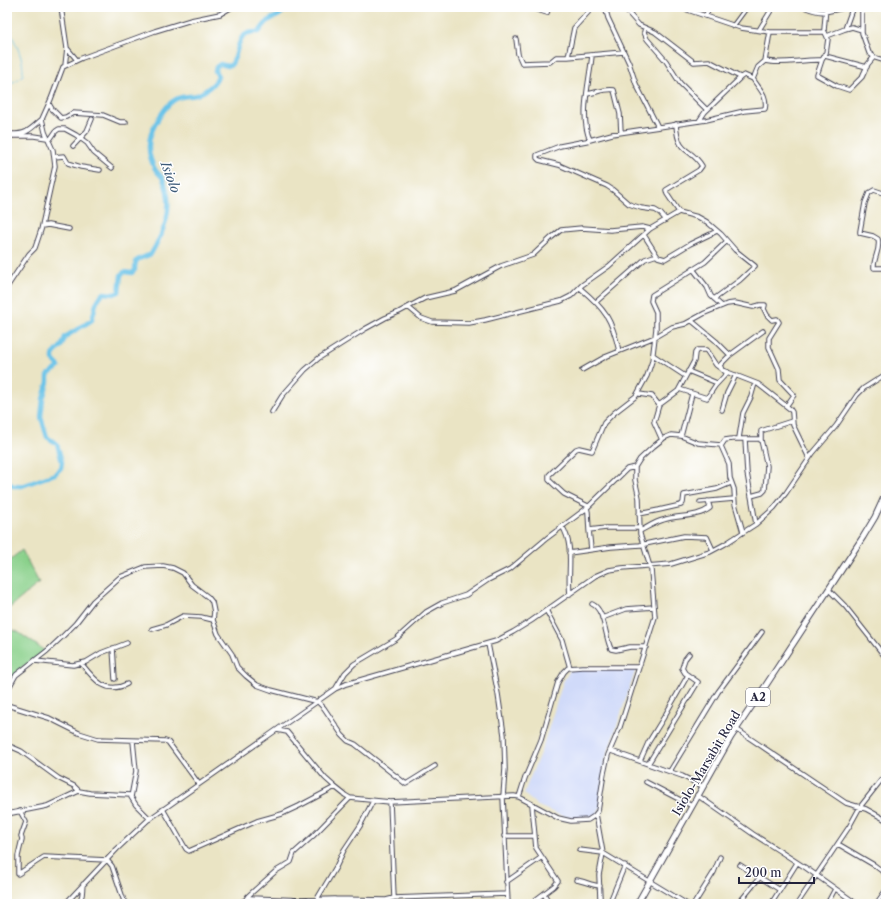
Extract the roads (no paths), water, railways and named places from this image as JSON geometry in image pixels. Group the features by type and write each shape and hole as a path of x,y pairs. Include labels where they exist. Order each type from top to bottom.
{"highway":[{"name":"Isiolo-Marsabit Road","path":"637,904 702,786 736,729 868,529 886,493"}],"street":[{"path":"60,7 67,48 65,66"},
{"path":"7,138 28,131 42,119 60,72 65,66 77,60 175,24 220,14 232,7"},
{"path":"528,7 547,12 549,7"},
{"path":"568,57 574,28 593,7"},
{"path":"605,7 608,18 636,84 658,127"},
{"path":"623,7 639,25 655,32 694,62 709,61 740,77"},
{"path":"679,7 733,26 770,32 824,32 828,36 828,44 817,75 837,86 849,90 862,77 866,67 874,57"},
{"path":"705,16 710,7"},
{"path":"733,26 747,7"},
{"path":"758,30 773,7"},
{"path":"804,7 818,12 850,7"},
{"path":"824,32 826,7"},
{"path":"845,29 851,12 855,7"},
{"path":"862,7 863,37 870,55 886,62"},
{"path":"828,36 852,27 862,30"},
{"path":"645,28 644,32 646,38 666,61 680,83 707,110"},
{"path":"753,78 758,67 765,61 770,32"},
{"path":"516,39 518,54 522,63 550,62 556,57 623,52"},
{"path":"67,48 77,60"},
{"path":"590,140 585,124 592,55"},
{"path":"824,56 866,67"},
{"path":"765,61 775,63 786,61 822,60"},
{"path":"666,220 655,210 640,208 629,204 609,188 559,165 541,161 537,158 537,155 557,147 621,132 699,121 740,112 765,109 766,100 764,94 753,78 744,75 740,77 707,110 699,121"},
{"path":"587,94 611,89 614,90 620,114 621,132"},
{"path":"49,104 61,118 73,113 103,115 120,122 126,122"},
{"path":"7,287 29,254 35,248 42,226 54,171 54,157 42,119"},
{"path":"73,146 87,131 92,119"},
{"path":"676,124 678,137 682,147 702,165 701,168 666,190 667,194 679,212 701,218 717,231 735,250 755,266 740,280 714,299"},
{"path":"48,140 59,129 70,131 87,143 98,157 112,168"},
{"path":"7,134 34,136 48,140"},
{"path":"54,157 64,156 68,163 100,170"},
{"path":"886,194 874,190 869,193 865,203 860,231 860,233 878,239 879,247 874,260 874,268 886,268"},
{"path":"408,307 420,318 432,322 476,322 561,300 571,296 609,266 650,229 679,212"},
{"path":"42,226 48,225 69,229"},
{"path":"272,412 282,396 298,376 314,362 374,323 425,298 459,289 501,266 533,255 561,230 577,228 610,230 642,227 650,229"},
{"path":"644,235 657,255 661,259 667,259 690,244 717,231"},
{"path":"591,549 587,507 564,494 549,480 549,475 576,449 580,448 592,451 606,421 639,394 653,356 656,314 651,297 654,293 708,260 727,241"},
{"path":"596,302 645,259 657,255"},
{"path":"693,269 707,287 711,296 722,306"},
{"path":"580,288 596,302 609,318 619,352"},
{"path":"582,370 605,357 655,337 672,327 683,325 722,306 732,303 751,307 763,304 765,305 764,311 770,318 774,320 777,319 779,321 770,338 769,347 778,369 780,380 794,395 786,405"},
{"path":"692,321 730,355"},
{"path":"720,368 720,365 730,355 763,332"},
{"path":"662,440 654,420 659,406 679,389 695,360 696,351 701,349 707,350 716,365 720,368 755,383 786,405 791,411 792,421 809,458"},
{"path":"653,356 685,376"},
{"path":"688,371 717,383"},
{"path":"679,389 707,398 717,383 728,372"},
{"path":"65,904 128,838 150,819 335,689 346,684 488,644 513,632 595,576 609,570 665,565 678,562 713,550 732,540 756,524 774,508 809,458 831,432 860,391 886,374"},
{"path":"722,410 727,393 736,375"},
{"path":"740,438 743,413 751,397 755,383"},
{"path":"639,394 652,396 659,406"},
{"path":"681,436 692,394"},
{"path":"751,496 762,493 765,490 767,466 760,433 762,430 792,421"},
{"path":"602,904 600,898 599,875 603,853 596,814 600,805 605,768 630,699 638,667 654,624 655,615 650,566 640,530 639,498 635,478 635,467 640,459 662,440 672,435 681,436 698,443 721,445"},
{"path":"721,445 725,440 740,438 761,439"},
{"path":"745,439 747,473 756,524"},
{"path":"721,445 729,462 731,483 734,489 734,499 743,532"},
{"path":"335,689 345,673 354,664 396,639 426,612 442,603 466,595 488,580 506,571 587,507 630,467 635,467"},
{"path":"639,514 681,505 683,503 684,495 717,489 731,483"},
{"path":"700,502 734,499"},
{"path":"590,530 606,528 640,530 664,519 691,515 707,510 710,508 708,501"},
{"path":"562,526 569,553 568,572 570,594"},
{"path":"569,553 591,549 643,545 681,536 703,536 708,539 713,550"},
{"path":"7,691 16,675 47,651 70,629 93,601 117,580 124,575 145,567 170,566 183,574 192,585 208,597 212,602 214,612 213,620 218,634 232,654 238,667 249,679 257,685 271,690 318,702 347,740 355,744 406,784 435,766"},
{"path":"829,590 845,606 886,658"},
{"path":"592,604 596,606 602,618 611,650 630,647 646,647"},
{"path":"602,618 626,610 654,607"},
{"path":"546,610 562,640 570,668"},
{"path":"152,629 166,625 183,616 201,617 213,620"},
{"path":"670,771 718,692 762,632"},
{"path":"35,661 73,665 86,662 101,653 127,643"},
{"path":"488,644 504,735 505,775 503,797 508,904"},
{"path":"113,648 115,679"},
{"path":"648,764 697,685 698,682 688,675 682,667 689,654"},
{"path":"81,663 93,678 101,685 110,688 121,687 127,684"},
{"path":"519,797 525,778 541,740 560,678 564,672 570,668 638,667"},
{"path":"640,761 648,744 688,675"},
{"path":"7,705 49,718 98,739 129,739 133,741 162,740 168,742 200,784"},
{"path":"736,729 846,803 868,810 886,820"},
{"path":"277,730 287,732 335,788 350,798 390,802 519,797 558,818 571,821 586,820 596,814"},
{"path":"133,741 136,772 135,784 131,795 136,805 150,819"},
{"path":"12,747 58,778 74,786 79,791 131,795"},
{"path":"611,751 670,771 702,786"},
{"path":"797,904 838,844 860,807 886,774"},
{"path":"882,781 886,783"},
{"path":"646,782 692,806"},
{"path":"163,809 186,849 189,851 257,821 282,814 335,788"},
{"path":"7,814 47,806 79,791"},
{"path":"697,795 817,876 854,903"},
{"path":"246,900 248,896 276,871 291,862 293,860 294,853 350,798"},
{"path":"317,899 344,850 358,830 373,801"},
{"path":"390,802 394,898"},
{"path":"530,904 554,886 558,881 536,848 532,805"},
{"path":"20,811 26,822 21,836 22,839 18,856 18,874 44,857 107,860 112,866 125,904"},
{"path":"504,836 535,836"},
{"path":"838,844 874,865 886,874"},
{"path":"579,850 603,853 650,880 687,904"},
{"path":"506,882 542,857"},
{"path":"694,904 714,872 720,857"},
{"path":"771,904 797,863"},
{"path":"609,904 625,865"},
{"path":"740,865 780,890"},
{"path":"738,904 760,877"},
{"path":"576,880 600,886"},
{"path":"79,904 83,884"},
{"path":"827,904 835,890"},
{"path":"876,904 886,890"},
{"path":"241,904 243,901 251,898 386,900 394,898 507,894"},
{"path":"544,894 550,904"},
{"path":"330,904 335,899"}],"waterway":[{"name":"Isiolo","path":"7,481 13,486 22,486 55,474 61,468 62,462 57,444 47,437 41,417 48,375 59,367 53,360 53,355 62,345 65,337 92,320 96,305 101,295 104,293 114,294 119,292 121,275 124,272 132,273 135,270 137,260 151,254 164,227 168,208 167,189 163,179 151,161 149,152 151,134 157,121 170,103 180,97 202,93 210,86 218,76 215,71 216,67 220,64 228,66 232,64 242,37 248,33 259,32 268,21 282,13 285,7"},
{"name":"Isiolo","path":"296,7 315,9 321,7"},
{"path":"7,26 16,44 23,68 23,75 19,79 7,85"}]}
